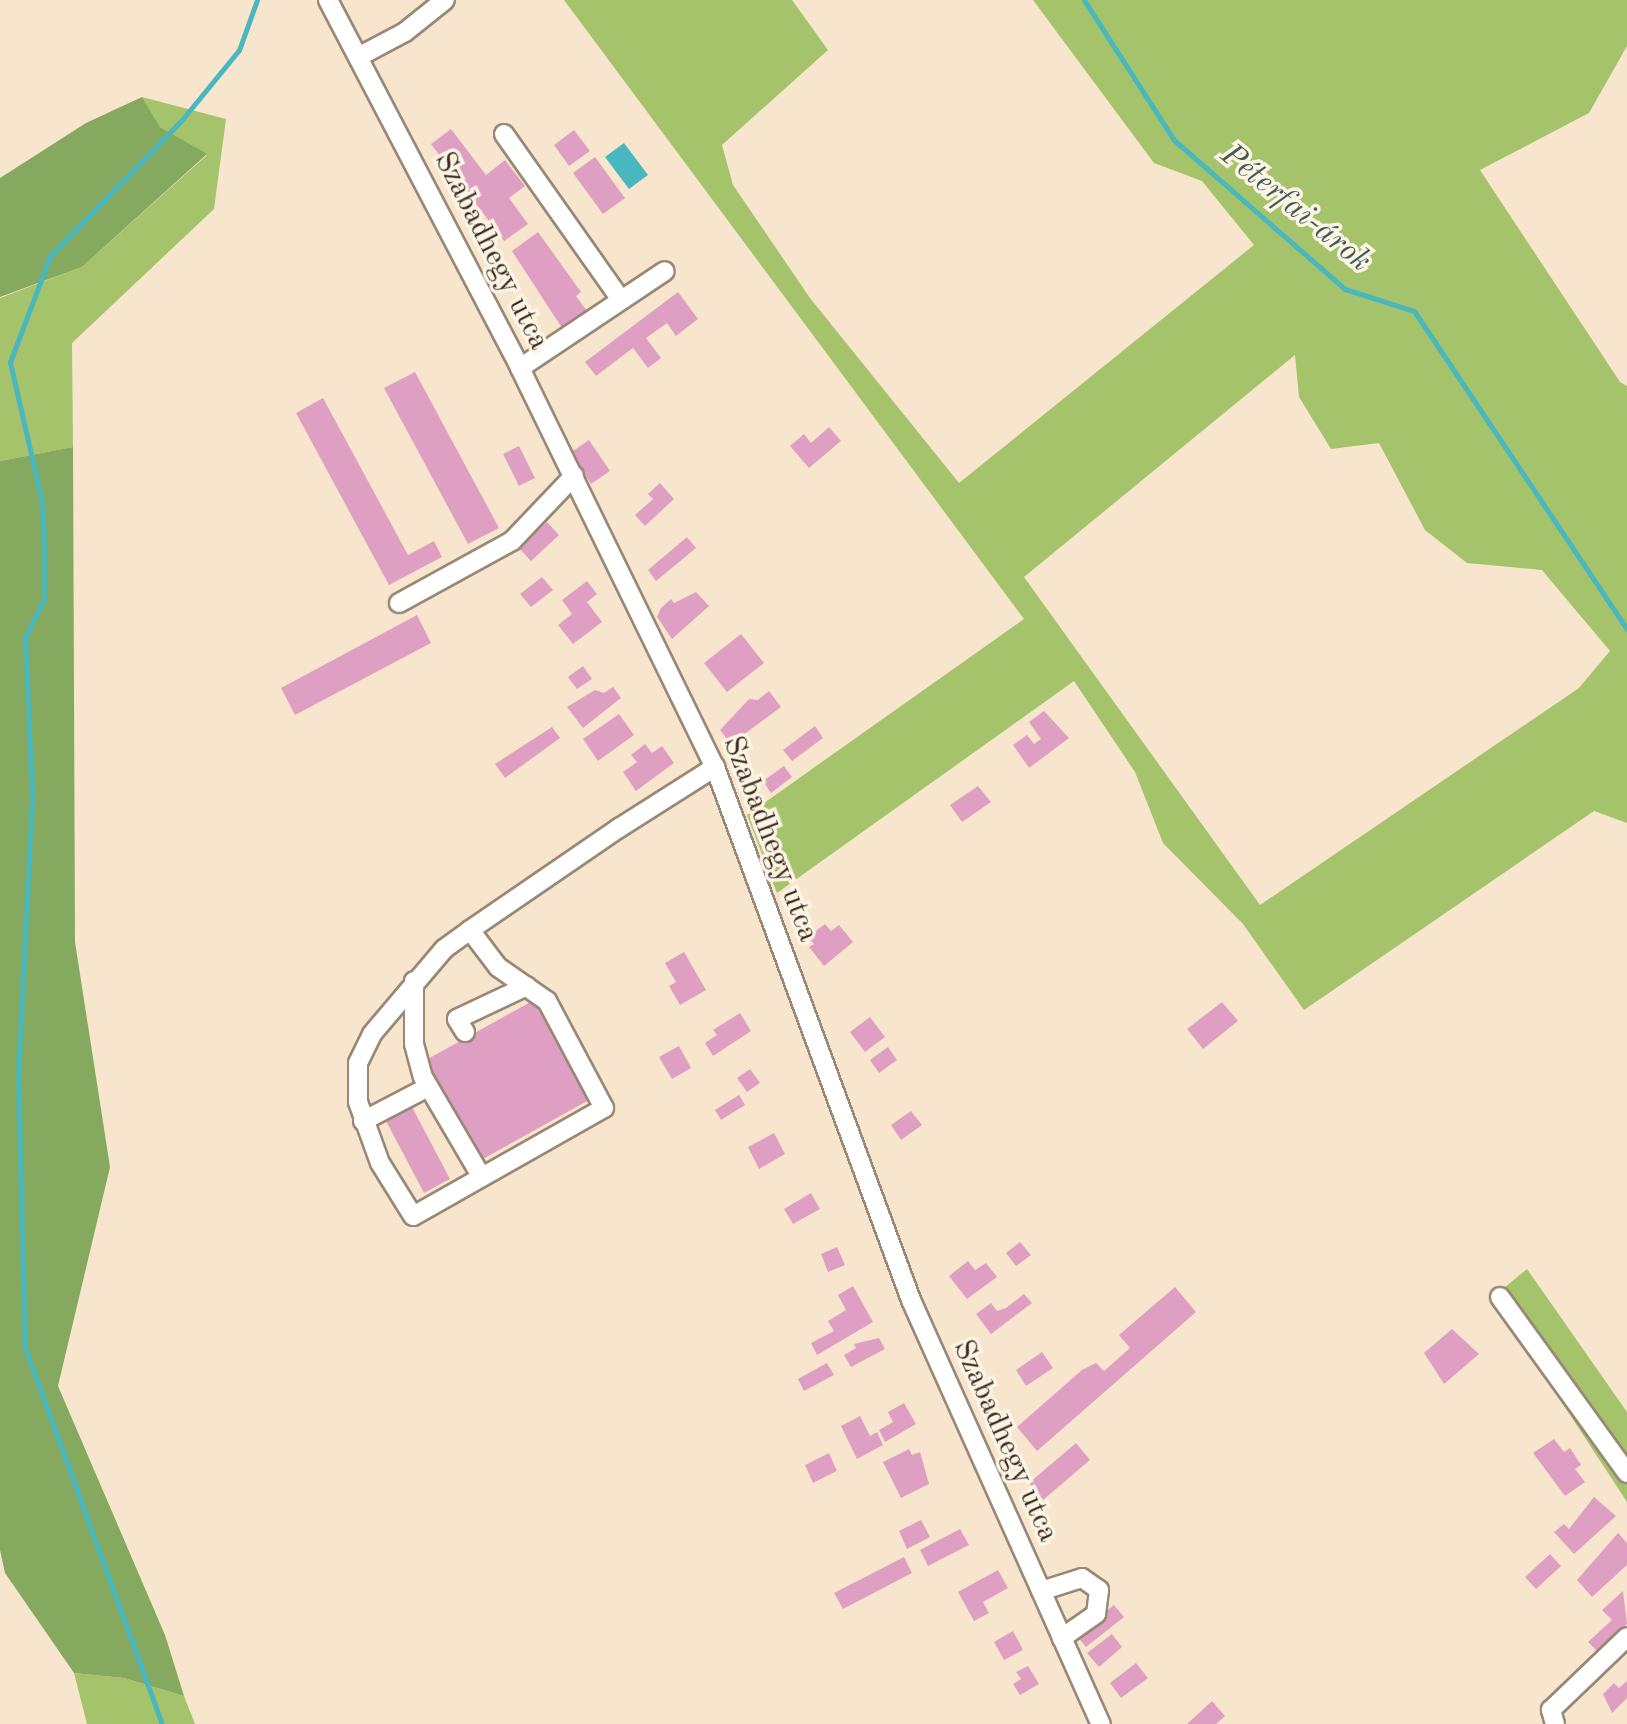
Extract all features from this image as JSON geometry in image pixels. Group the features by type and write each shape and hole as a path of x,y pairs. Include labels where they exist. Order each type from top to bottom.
{"street":[{"name":"Szabadhegy utca","path":"328,0 520,368 715,767 911,1300 1101,1724"},
{"path":"358,57 405,32 445,0"},
{"path":"504,134 621,300"},
{"path":"520,368 665,271"},
{"path":"399,603 512,541 574,476"},
{"path":"470,930 498,967 547,1001 604,1108 413,1216 380,1163 363,1121 356,1085 362,1053 414,981 470,930 715,767"},
{"path":"414,981 414,1044 428,1087 481,1176"},
{"path":"465,1032 457,1019 527,986"},
{"path":"363,1121 428,1087"},
{"path":"1500,1297 1627,1473"},
{"path":"1041,1591 1082,1578 1099,1590 1096,1614 1062,1638"},
{"path":"1555,1724 1551,1710 1627,1637"}],"green space":[{"path":"564,0 792,0 828,50 722,145 733,185 810,298 959,483 1254,245 1202,181 1154,163 1033,0 1627,0 1627,46 1589,113 1480,170 1620,382 1627,386 1627,823 1594,811 1304,1010 1243,924 1163,843 1135,772 1074,681 777,893 747,815 1024,619","holes":["1295,355 1299,397 1331,449 1379,443 1425,530 1467,563 1542,570 1610,651 1579,688 1260,905 1024,577"]},
{"path":"142,97 226,119 214,209 72,343 73,447 0,461 0,298 82,267 207,155 160,127"},
{"path":"142,97 160,127 207,154 82,267 0,297 0,178 86,123"},
{"path":"73,447 75,942 110,1167 58,1386 165,1635 184,1696 124,1678 74,1673 5,1573 0,1550 0,461"},
{"path":"1527,1269 1627,1412 1627,1502 1493,1297"},
{"path":"74,1673 124,1678 184,1696 195,1724 87,1724"}],"water":[{"path":"624,143 648,175 629,189 605,157"}],"building":[{"path":"451,129 486,175 505,160 525,186 509,198 528,224 504,241 431,144"},
{"path":"574,130 590,151 569,166 554,145"},
{"path":"595,157 625,198 603,214 573,173"},
{"path":"538,232 581,292 576,296 587,311 562,328 512,251"},
{"path":"678,292 698,319 676,336 667,323 646,338 661,358 648,368 633,348 596,376 585,362"},
{"path":"415,372 499,528 468,544 384,388"},
{"path":"323,398 408,555 434,541 442,557 389,585 296,413"},
{"path":"829,427 841,441 809,468 790,446 804,434 811,443"},
{"path":"589,440 610,471 591,484 570,453"},
{"path":"519,446 535,478 519,486 503,454"},
{"path":"660,483 674,499 645,526 635,515 653,499 648,494"},
{"path":"547,522 559,535 531,561 519,548"},
{"path":"687,537 696,548 656,581 648,570"},
{"path":"542,577 553,590 531,607 520,594"},
{"path":"587,581 597,594 587,602 602,622 573,644 558,625 572,614 562,600"},
{"path":"696,592 709,606 672,639 657,617 661,608 671,599 674,603"},
{"path":"417,615 431,643 295,715 281,688"},
{"path":"741,634 764,663 727,692 704,663"},
{"path":"583,666 592,679 577,689 568,677"},
{"path":"613,687 621,698 583,728 567,707 595,690 604,693"},
{"path":"769,691 781,707 731,744 720,730 749,699 758,700"},
{"path":"1044,711 1069,738 1029,768 1013,745 1027,735 1034,744 1041,739 1029,722"},
{"path":"619,714 634,735 598,761 583,739"},
{"path":"815,726 823,738 792,761 783,750"},
{"path":"552,727 560,738 505,778 495,764"},
{"path":"645,744 652,753 662,746 674,763 636,791 623,772 637,762 631,755"},
{"path":"748,766 761,796 747,802 734,772"},
{"path":"784,766 792,777 771,793 763,781"},
{"path":"978,786 991,802 962,822 950,805"},
{"path":"825,924 831,931 839,925 853,942 824,966 809,947 814,944 808,937"},
{"path":"684,952 706,990 680,1005 669,986 676,982 665,963"},
{"path":"534,1000 589,1100 481,1160 426,1060"},
{"path":"1222,1002 1238,1021 1203,1049 1187,1029"},
{"path":"740,1013 751,1031 713,1056 705,1043 717,1035 713,1030"},
{"path":"870,1017 885,1037 865,1052 850,1032"},
{"path":"679,1046 691,1068 672,1079 659,1057"},
{"path":"888,1047 897,1060 879,1073 870,1060"},
{"path":"750,1069 760,1083 747,1092 737,1078"},
{"path":"739,1095 745,1105 721,1120 715,1110"},
{"path":"411,1105 450,1179 424,1193 385,1119"},
{"path":"911,1111 922,1125 901,1140 891,1125"},
{"path":"774,1133 785,1154 759,1169 748,1147"},
{"path":"811,1193 820,1209 793,1224 784,1209"},
{"path":"1020,1242 1031,1255 1016,1266 1006,1253"},
{"path":"837,1247 845,1265 828,1272 821,1254"},
{"path":"968,1261 975,1270 986,1263 997,1277 967,1299 949,1276"},
{"path":"853,1286 873,1322 817,1355 811,1343 834,1331 828,1321 846,1310 838,1295"},
{"path":"1175,1287 1196,1312 1037,1451 1017,1427 1082,1370 1096,1363 1104,1371 1130,1348 1119,1335"},
{"path":"1024,1294 1032,1303 991,1334 976,1314 991,1303 997,1311 1006,1308"},
{"path":"1452,1329 1479,1354 1444,1384 1424,1353"},
{"path":"879,1338 885,1349 851,1367 844,1355 856,1348 854,1344"},
{"path":"1042,1352 1053,1368 1026,1386 1016,1370"},
{"path":"827,1363 834,1375 804,1391 798,1379"},
{"path":"904,1403 916,1424 885,1442 879,1430 893,1422 888,1412"},
{"path":"860,1416 870,1436 877,1432 883,1445 857,1459 841,1426"},
{"path":"1554,1439 1564,1452 1570,1448 1581,1465 1575,1469 1585,1482 1565,1496 1533,1453"},
{"path":"1076,1443 1090,1460 1043,1500 1029,1483"},
{"path":"909,1449 912,1455 920,1452 929,1484 901,1498 883,1462"},
{"path":"829,1453 837,1471 813,1483 805,1465"},
{"path":"1594,1497 1616,1516 1574,1554 1554,1532 1564,1524 1569,1529"},
{"path":"921,1520 930,1537 907,1549 899,1531"},
{"path":"960,1529 969,1545 928,1566 920,1550"},
{"path":"1618,1533 1627,1543 1627,1565 1592,1597 1577,1580"},
{"path":"1550,1554 1561,1566 1536,1589 1525,1577"},
{"path":"904,1557 912,1573 843,1609 834,1593"},
{"path":"998,1570 1008,1588 983,1602 989,1613 974,1621 958,1592"},
{"path":"1623,1591 1627,1624 1598,1652 1588,1642 1612,1620 1602,1610"},
{"path":"1114,1605 1124,1617 1086,1647 1076,1635"},
{"path":"1013,1631 1023,1650 1004,1660 994,1642"},
{"path":"1112,1634 1122,1647 1099,1667 1087,1653"},
{"path":"1136,1663 1148,1678 1121,1698 1110,1683"},
{"path":"1028,1666 1039,1684 1020,1695 1013,1684 1021,1679 1016,1672"},
{"path":"1627,1681 1627,1698 1612,1713 1603,1694 1614,1683 1619,1688"},
{"path":"1212,1701 1225,1716 1216,1724 1187,1724"}],"waterway":[{"path":"162,1724 25,1347 18,1076 32,795 25,637 44,599 44,545 42,502 10,362 50,256 181,121 239,50 257,0"},
{"name":"Péterfai-árok","path":"1084,0 1174,140 1345,289 1414,311 1627,629"}]}
